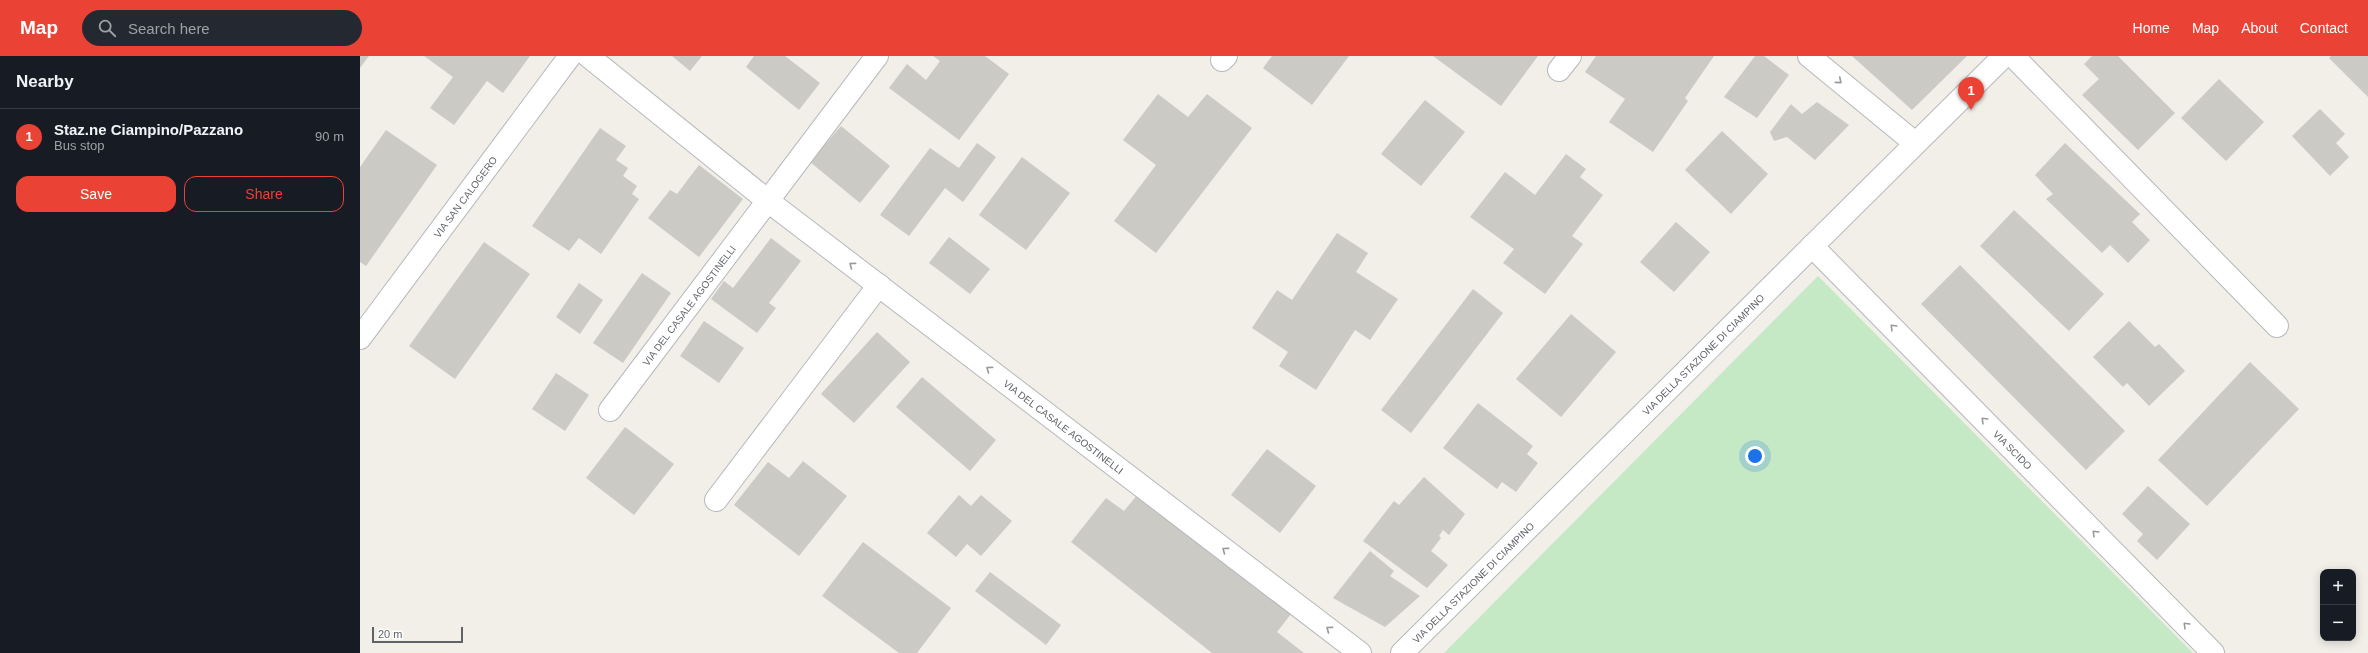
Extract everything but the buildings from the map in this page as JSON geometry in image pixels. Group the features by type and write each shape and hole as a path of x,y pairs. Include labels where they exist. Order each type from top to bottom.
{"street":[{"name":"VIA SAN CALOGERO","path":"360,338 570,56"},
{"name":"VIA DEL CASALE AGOSTINELLI","path":"588,56 768,201 1360,653"},
{"name":"VIA DEL CASALE AGOSTINELLI","path":"610,410 877,56"},
{"path":"1809,56 1915,144"},
{"name":"VIA DELLA STAZIONE DI CIAMPINO","path":"1402,653 2004,56"},
{"path":"2013,56 2277,326"},
{"name":"VIA SCIDO","path":"1812,246 2213,653"},
{"path":"716,500 879,285"}],"green space":[{"path":"1818,276 2193,653 1444,653"}],"place":[{"name":"Staz.ne Ciampino/Pazzano","path":"1971,110"}]}
